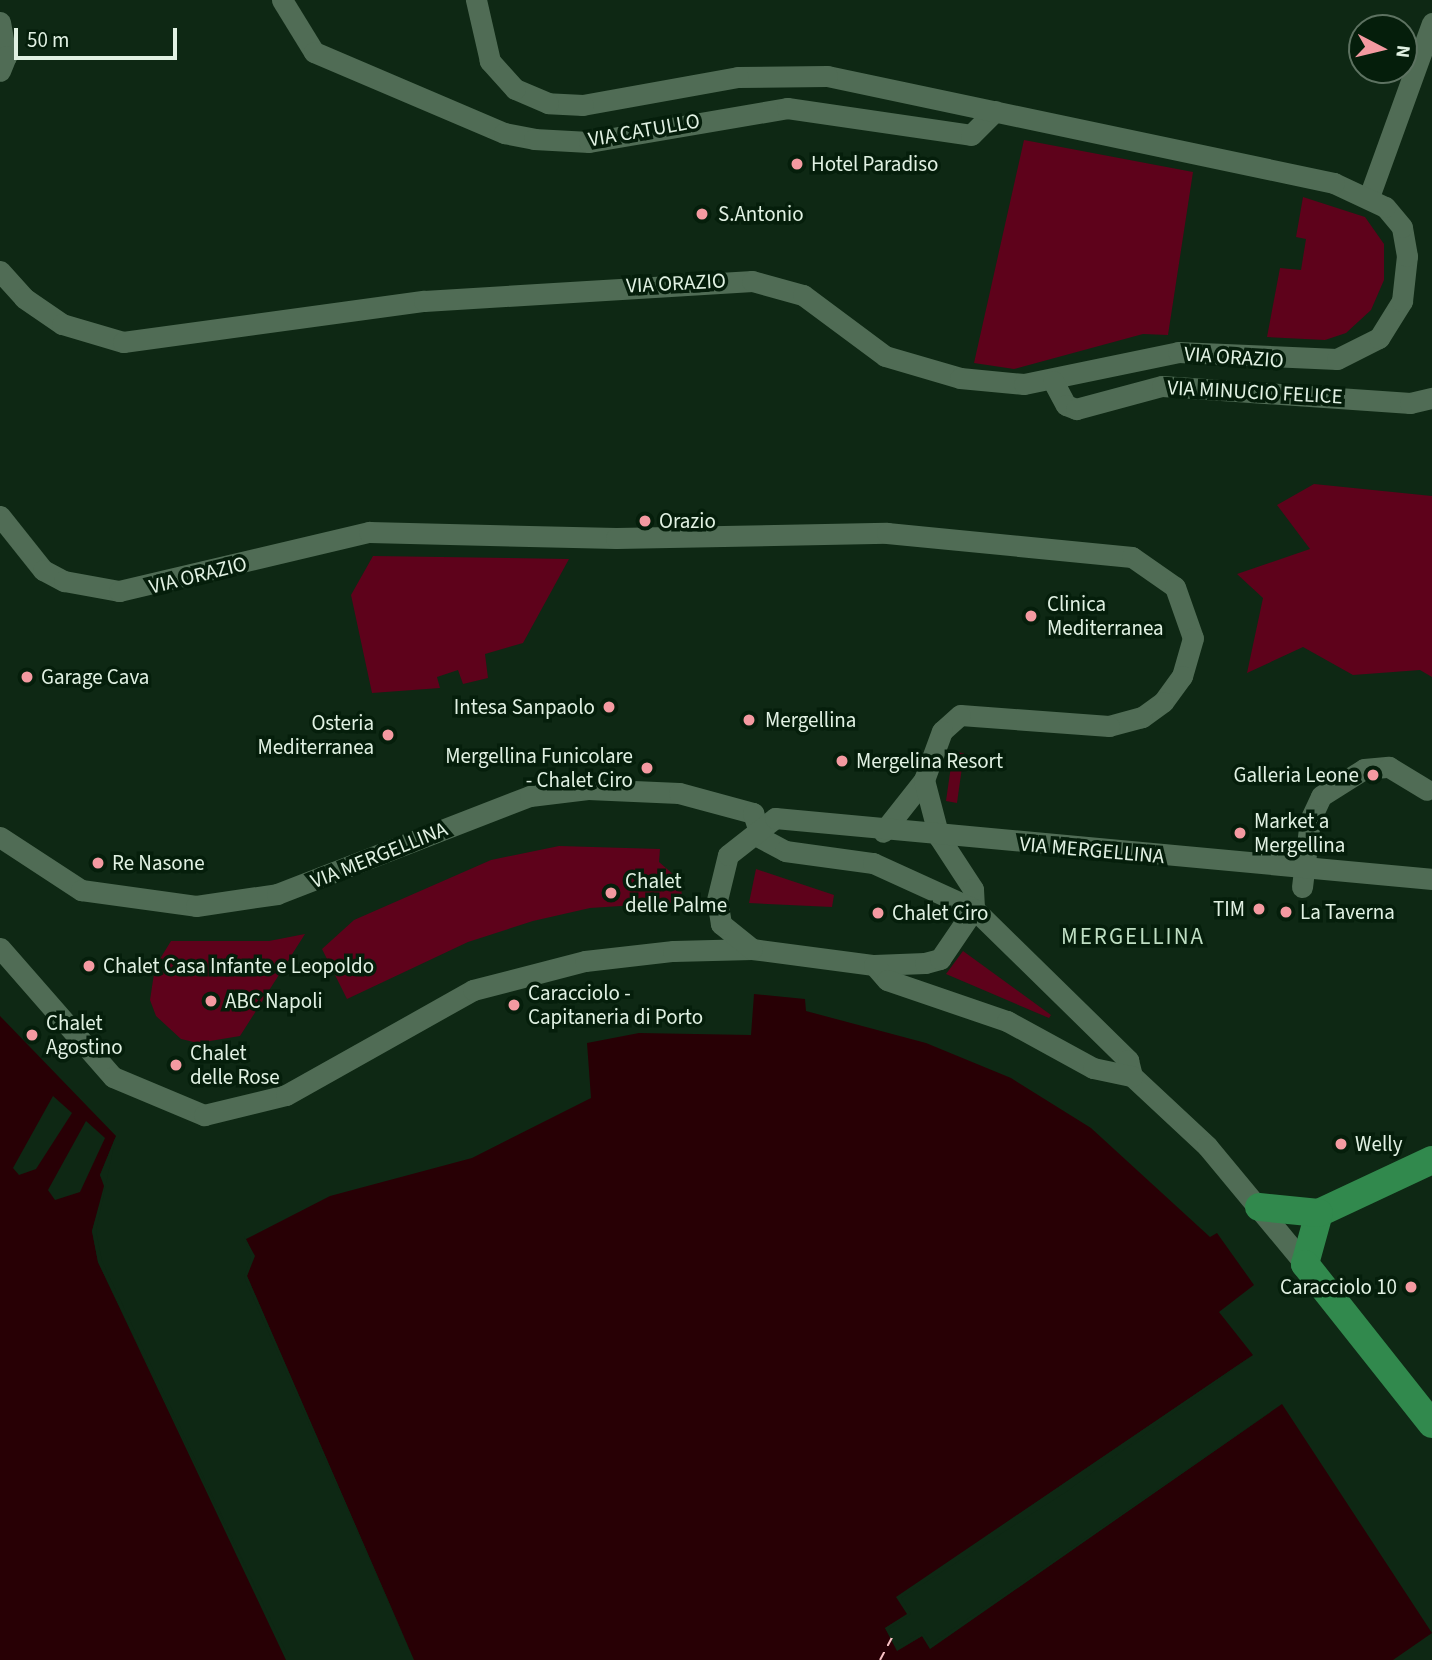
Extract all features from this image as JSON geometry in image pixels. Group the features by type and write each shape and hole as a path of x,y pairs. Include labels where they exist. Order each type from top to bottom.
{"main road":[{"path":"1259,1207 1318,1213 1432,1160"},
{"path":"1318,1213 1305,1253 1432,1424"}],"street":[{"name":"VIA CATULLO","path":"282,0 314,52 504,133 534,139 589,142 787,108 971,135 995,111"},
{"name":"VIA ORAZIO","path":"0,271 24,298 62,324 123,342 424,300 752,281 803,295 869,345 910,365 997,382 1053,381 1178,352 1320,362 1365,348 1396,314 1408,271 1402,227 1369,197 1305,176 995,111 787,73 583,105 548,103 515,89 490,61 476,0"},
{"path":"0,23 6,56 0,71"},
{"path":"1369,197 1432,23"},
{"name":"VIA MINUCIO FELICE","path":"1053,381 1066,405 1076,409 1162,386 1410,403 1432,398"},
{"name":"VIA ORAZIO","path":"0,516 43,570 64,581 119,591 369,532 616,538 887,533 1132,557 1175,587 1194,638 1182,676 1163,702 1142,717 1109,726 960,716 942,731 924,780 883,832"},
{"path":"1303,877 1310,820 1321,796 1344,778 1389,767 1408,773 1427,790"},
{"path":"0,948 113,1077 204,1115 286,1096 473,990 585,961 752,949 874,965 940,959 974,909 973,889 939,837 924,780"},
{"name":"VIA MERGELLINA","path":"0,836 81,890 196,906 277,894 530,796 588,789 697,796 753,813 761,838 786,851 873,863 974,909"},
{"name":"VIA MERGELLINA","path":"757,828 775,818 1303,877 1432,879"},
{"path":"752,949 721,924 717,900 728,855 757,828"},
{"path":"974,909 1128,1060 1132,1076"},
{"path":"874,965 887,980 1007,1021 1093,1068 1132,1076 1207,1146 1259,1207 1305,1253"}],"shaded area":[{"path":"1024,140 1193,172 1168,335 1143,334 1014,369 974,363"},
{"path":"1303,197 1365,217 1384,244 1384,280 1371,310 1346,333 1325,340 1267,337 1280,268 1301,270 1306,239 1296,237"},
{"path":"1314,484 1432,496 1432,677 1420,670 1353,675 1303,647 1247,673 1263,598 1237,574 1310,549 1277,505"},
{"path":"373,556 569,559 523,643 485,654 488,678 463,684 458,670 437,677 440,688 372,693 351,595"},
{"path":"953,752 964,753 957,803 946,801"},
{"path":"559,846 660,849 659,862 681,881 682,902 590,908 533,921 468,942 347,999 322,949 354,920 491,860"},
{"path":"756,869 834,895 832,907 749,903"},
{"path":"305,934 240,1036 198,1043 181,1039 156,1016 150,1000 155,967 171,941 269,941"},
{"path":"963,951 1051,1015 1049,1018 946,974"},
{"path":"754,994 805,999 806,1011 926,1043 1011,1078 1091,1128 1210,1237 1217,1233 1254,1285 1219,1312 1253,1355 897,1597 908,1614 885,1628 898,1650 922,1636 931,1648 1282,1404 1432,1633 1393,1660 414,1660 247,1276 254,1256 246,1239 330,1196 472,1158 591,1098 587,1043 639,1033 751,1035"},
{"path":"0,1016 116,1136 100,1175 105,1186 92,1231 98,1262 286,1660 0,1660"}],"pier":[{"path":"53,1096 72,1113 36,1169 19,1175 13,1168"},
{"path":"86,1121 105,1138 80,1192 55,1200 48,1190"},
{"path":"116,1136 96,1231 102,1261 290,1660 98,1262 92,1231 104,1186 100,1175"},
{"path":"244,1236 255,1256 247,1276 414,1660 244,1277 251,1257"},
{"path":"1253,1355 1066,1492 901,1598 911,1614 889,1629 899,1646 922,1632 931,1644 1282,1404 930,1649 922,1636 897,1651 885,1628 907,1614 896,1597"}],"ferry route":[{"path":"880,1660 893,1636"}],"place":[{"name":"Hotel Paradiso","path":"797,164"},
{"name":"S.Antonio","path":"702,214"},
{"name":"Orazio","path":"645,521"},
{"name":"Clinica Mediterranea","path":"1031,616"},
{"name":"Garage Cava","path":"27,677"},
{"name":"Intesa Sanpaolo","path":"609,707"},
{"name":"Mergellina","path":"749,720"},
{"name":"Osteria Mediterranea","path":"388,735"},
{"name":"Mergelina Resort","path":"842,761"},
{"name":"Mergellina Funicolare - Chalet Ciro","path":"647,768"},
{"name":"Galleria Leone","path":"1373,775"},
{"name":"Market a Mergellina","path":"1240,833"},
{"name":"Re Nasone","path":"98,863"},
{"name":"Chalet delle Palme","path":"611,893"},
{"name":"TIM","path":"1259,909"},
{"name":"La Taverna","path":"1286,912"},
{"name":"Chalet Ciro","path":"878,913"},
{"name":"Chalet Casa Infante e Leopoldo","path":"89,966"},
{"name":"ABC Napoli","path":"211,1001"},
{"name":"Caracciolo - Capitaneria di Porto","path":"514,1005"},
{"name":"Chalet Agostino","path":"32,1035"},
{"name":"Chalet delle Rose","path":"176,1065"},
{"name":"Welly","path":"1341,1144"},
{"name":"Caracciolo 10","path":"1411,1287"}],"district":[{"name":"MERGELLINA","path":"1133,937"}]}
